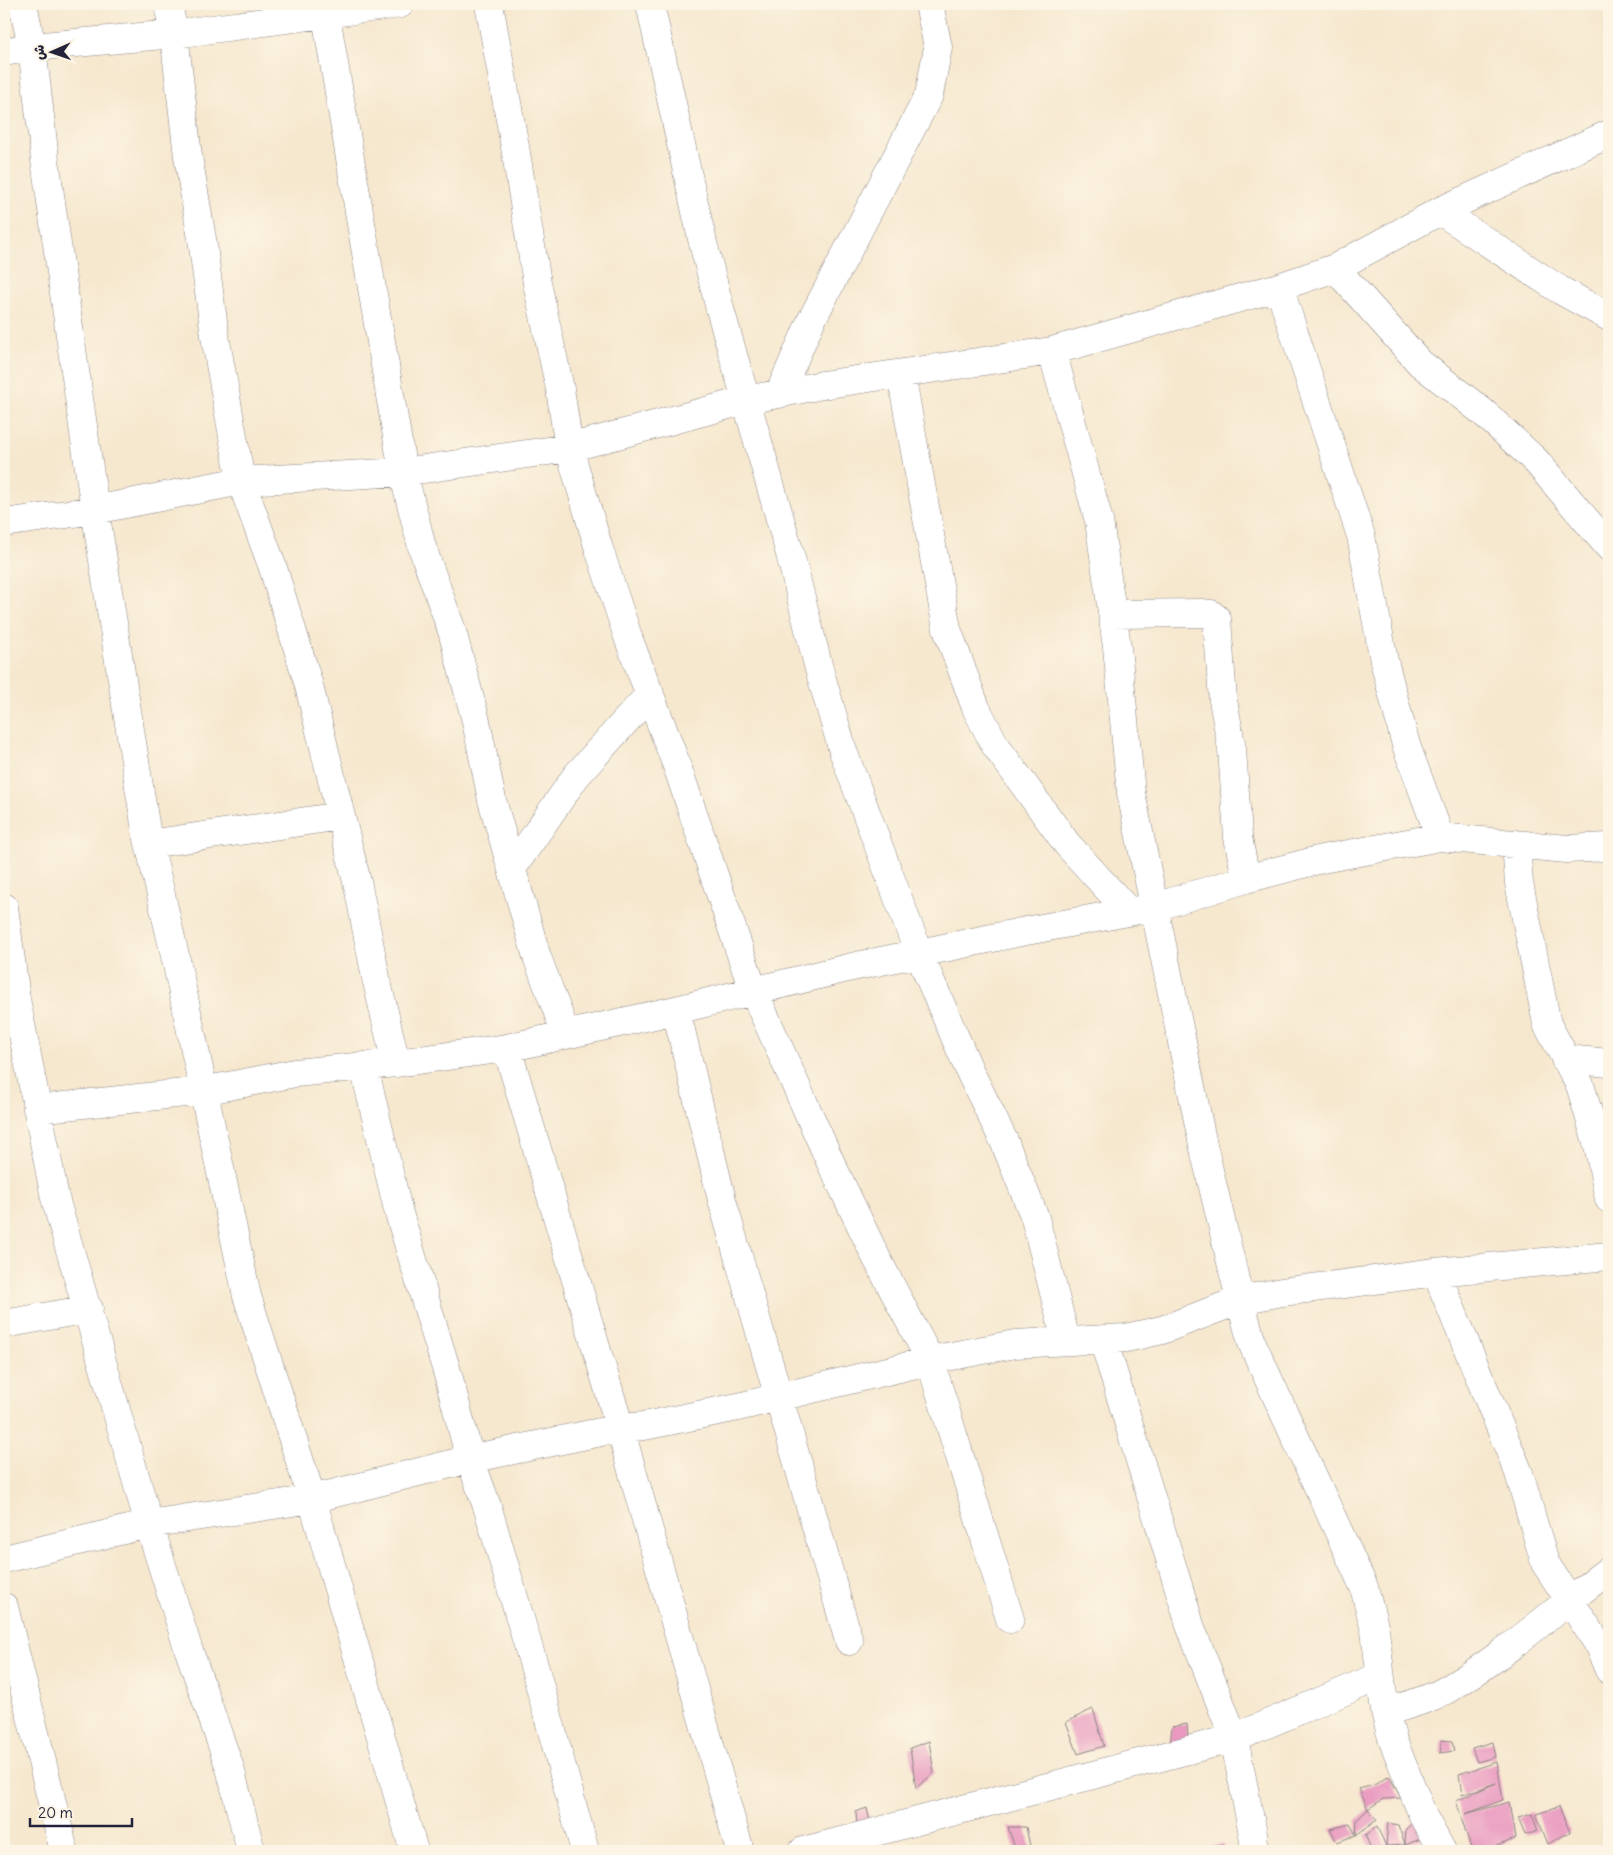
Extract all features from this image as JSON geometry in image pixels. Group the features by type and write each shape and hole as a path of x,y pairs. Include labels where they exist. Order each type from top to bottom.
{"street":[{"path":"23,4 32,47 45,160 95,510 149,844 247,1296 312,1499 414,1851"},
{"path":"168,4 174,34 188,156 202,239 215,336 241,481 273,568 308,682 358,886 376,978 396,1063"},
{"path":"4,52 32,47 174,34 325,9 400,4"},
{"path":"489,4 537,283 560,389 570,448 599,549 629,640 677,766 753,990 867,1240 930,1360 1010,1619"},
{"path":"650,4 702,239 720,309 790,554 819,669 843,752 919,954 971,1074 1004,1141 1035,1218 1066,1340"},
{"path":"779,394 810,321 929,95 938,47 929,4"},
{"path":"325,9 404,472 422,547 452,631 476,721 492,800 513,866 538,957 566,1034"},
{"path":"4,523 95,510 241,481 404,472 570,448 747,400 822,385 1052,351 1280,288 1335,268 1440,211 1609,134"},
{"path":"1440,211 1560,290 1609,317"},
{"path":"1335,268 1420,363 1484,413 1536,461 1609,546"},
{"path":"1280,288 1361,536 1384,661 1406,745 1440,837"},
{"path":"1052,351 1099,521 1113,614 1142,910 1240,1300 1252,1343 1298,1438 1364,1587 1375,1630 1385,1712 1393,1741 1424,1818 1442,1851"},
{"path":"901,374 947,629 976,708 994,745 1067,844 1142,910"},
{"path":"1113,614 1201,613 1211,614 1217,619 1223,700 1232,749 1238,837 1246,879"},
{"path":"513,866 576,776 650,694"},
{"path":"149,844 341,816"},
{"path":"37,1109 203,1091 295,1074 507,1048 676,1010 852,967 1026,931 1142,910 1246,879 1322,860 1440,837 1567,849 1609,847"},
{"path":"1516,844 1519,883 1547,1024 1580,1085 1599,1149 1609,1199"},
{"path":"4,907 10,1000 37,1109 56,1198 149,1524 188,1648 230,1768 251,1851"},
{"path":"676,1010 722,1200 849,1641"},
{"path":"507,1048 620,1428 740,1851"},
{"path":"1565,1059 1609,1064"},
{"path":"364,1067 398,1210 448,1375 470,1459 488,1509 537,1676 585,1851"},
{"path":"4,1558 149,1524 312,1499 470,1459 779,1398 930,1360 1016,1344 1126,1338 1162,1330 1240,1300 1282,1292 1436,1272 1609,1256"},
{"path":"1436,1272 1520,1473 1545,1563 1597,1642 1609,1670"},
{"path":"4,1324 89,1310"},
{"path":"1103,1339 1190,1628 1234,1738 1255,1851"},
{"path":"1385,1712 1444,1691 1512,1647 1568,1600 1609,1570"},
{"path":"4,1608 64,1851"},
{"path":"803,1851 1234,1738 1380,1676"}],"building":[{"path":"1093,1709 1104,1746 1078,1754 1066,1722"},
{"path":"1187,1724 1188,1739 1170,1744 1172,1727"},
{"path":"1442,1740 1452,1741 1454,1751 1440,1753"},
{"path":"929,1741 934,1773 916,1788 910,1748"},
{"path":"1492,1742 1495,1757 1477,1762 1472,1748"},
{"path":"1497,1762 1503,1800 1465,1814 1509,1802 1515,1839 1484,1851 1472,1851 1456,1801 1496,1783 1462,1795 1459,1774"},
{"path":"1389,1776 1401,1798 1383,1799 1368,1809 1359,1789 1374,1785"},
{"path":"1559,1807 1570,1832 1548,1844 1536,1814"},
{"path":"867,1808 870,1822 857,1828 856,1812"},
{"path":"1368,1809 1377,1820 1356,1835 1357,1820"},
{"path":"1532,1814 1538,1831 1525,1835 1518,1818"},
{"path":"1416,1819 1425,1837 1405,1845 1406,1829"},
{"path":"1388,1823 1398,1825 1405,1845 1386,1846"},
{"path":"1350,1824 1356,1835 1337,1842 1330,1829"},
{"path":"1008,1827 1026,1827 1031,1851 1016,1851"},
{"path":"1377,1827 1386,1846 1379,1851 1372,1851 1365,1835"},
{"path":"1224,1844 1225,1851 1196,1851 1195,1849"},
{"path":"1090,1847 1090,1851 1075,1851 1075,1850"}]}
